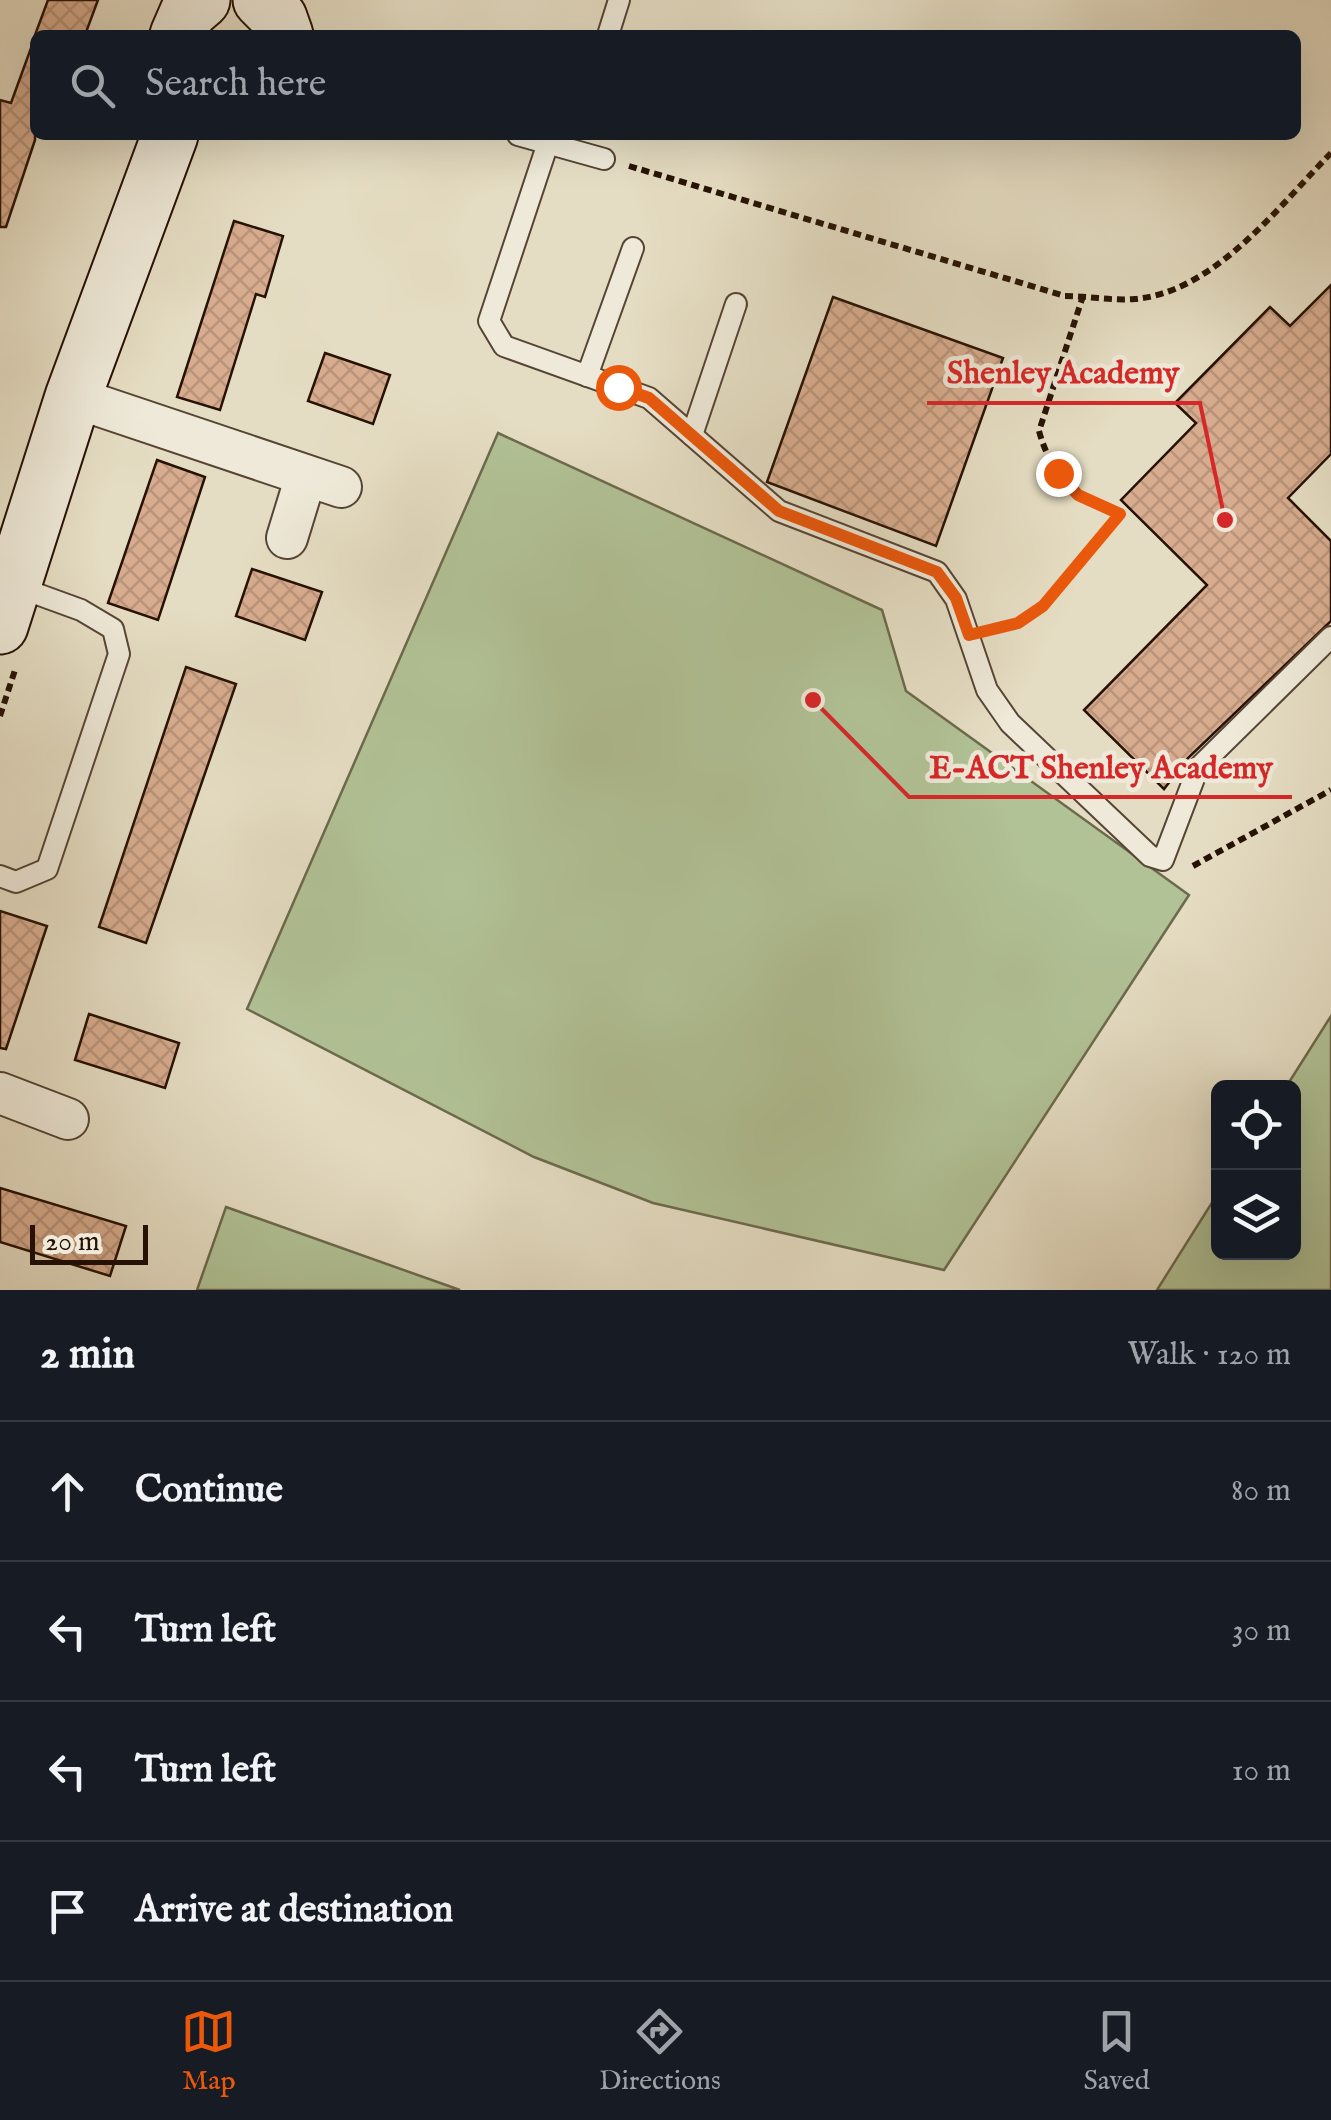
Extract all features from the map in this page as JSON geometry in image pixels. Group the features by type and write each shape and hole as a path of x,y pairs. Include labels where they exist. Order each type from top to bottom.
{"street":[{"path":"180,30 188,12 202,0"},
{"path":"261,0 279,18 283,30"},
{"path":"7,605 73,398 168,140"},
{"path":"136,224 199,140"},
{"path":"73,398 324,482 287,538"},
{"path":"1,1096 68,1119"}],"lane":[{"path":"610,30 619,0"},
{"path":"537,140 574,142 604,159"},
{"path":"548,143 489,321 504,346 649,398 779,511 937,572 956,598 987,690 1010,723 1150,856 1164,860 1198,768 1331,636"},
{"path":"587,376 633,248"},
{"path":"692,435 736,304"},
{"path":"0,876 16,882 47,869 119,654 112,629 81,610 7,605"}],"path":[{"path":"604,159 1065,296 1136,299 1180,286 1225,258 1331,153"},
{"path":"969,635 1018,623 1043,606 1120,514 1078,495 1058,473 1039,430 1083,296"},
{"path":"1164,860 1191,867 1331,790"}],"green space":[{"path":"498,433 882,610 906,691 1189,895 944,1270 653,1203 534,1157 247,1009"},
{"path":"1331,1016 1331,1290 1157,1290 1211,1204 1211,1260 1301,1260 1301,1080 1290,1080"},
{"path":"226,1207 460,1290 197,1290"}],"building":[{"path":"48,0 98,0 87,30 37,30"},
{"path":"30,51 30,140 35,140 6,227 0,227 0,100 11,103"},
{"path":"234,221 283,236 265,297 256,294 220,410 177,397"},
{"path":"1331,285 1331,454 1288,498 1331,541 1331,621 1188,758 1164,789 1084,710 1207,585 1121,500 1196,423 1175,403 1270,307 1290,326"},
{"path":"833,297 1003,358 936,546 767,482"},
{"path":"325,353 390,375 373,424 308,401"},
{"path":"157,460 205,477 158,620 108,603"},
{"path":"252,569 322,592 305,640 236,616"},
{"path":"186,667 236,684 146,943 99,927"},
{"path":"0,911 47,926 6,1049 0,1048"},
{"path":"89,1014 179,1043 165,1088 75,1060"},
{"path":"0,1188 126,1226 110,1276 0,1242"}],"place":[{"name":"Shenley Academy","path":"1225,520"},
{"name":"E-ACT Shenley Academy","path":"813,700"}],"route":[{"path":"618,387 649,398 779,511 937,572 956,598 969,635 1018,623 1043,606 1120,514 1078,495 1058,473"}]}
